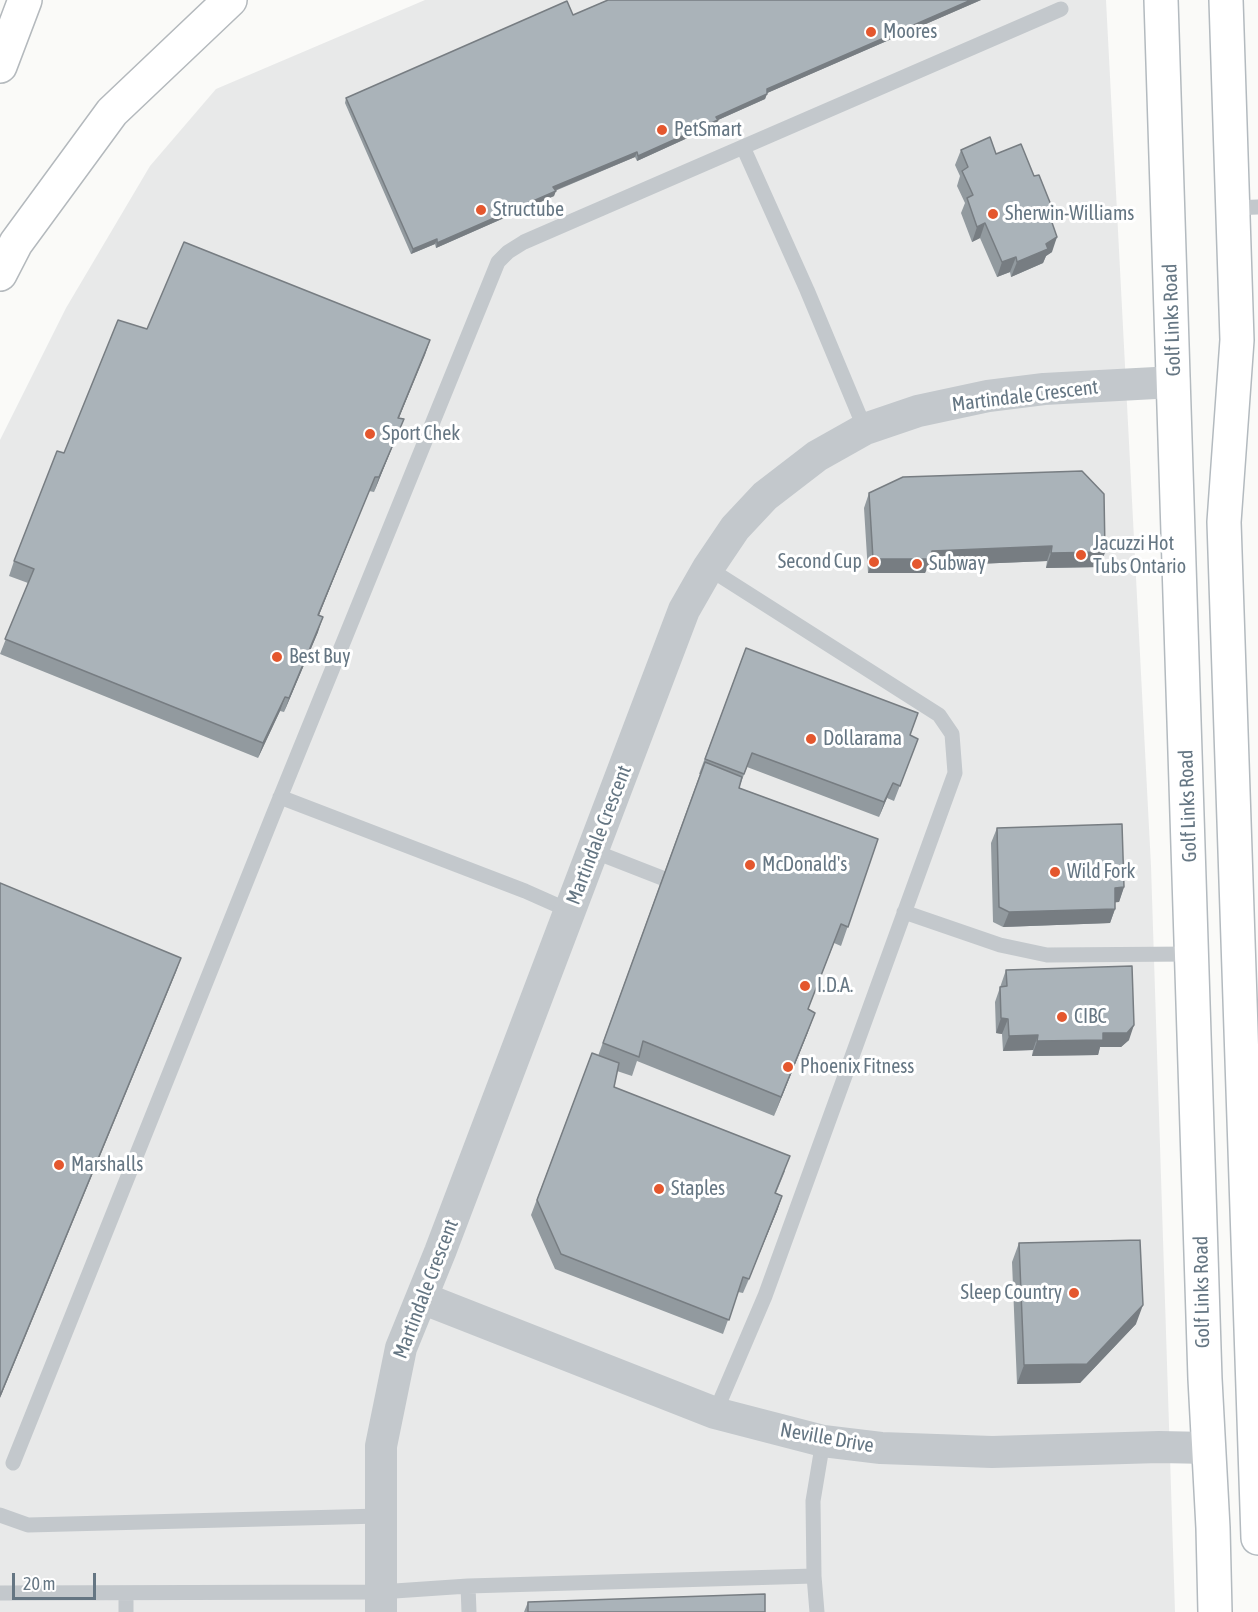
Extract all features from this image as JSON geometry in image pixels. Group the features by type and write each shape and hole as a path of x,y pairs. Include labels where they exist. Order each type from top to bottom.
{"main road":[{"path":"0,66 25,0"},
{"path":"0,274 16,243 112,112 230,0"},
{"name":"Golf Links Road","path":"1161,0 1204,1379 1215,1612"},
{"path":"1226,0 1245,207 1224,522 1258,1538"},
{"name":"Neville Drive","path":"1209,1448 1256,1449"}],"street":[{"name":"Martindale Crescent","path":"380,1602 381,1446 401,1348 684,610 708,568 735,528 765,496 817,456 865,429 918,411 988,396 1044,389 1174,382"},
{"name":"Neville Drive","path":"422,1298 715,1413 823,1441 881,1448 993,1452 1159,1447 1209,1448"}],"lane":[{"path":"13,1463 280,797 498,262 508,252 524,242 1060,9"},
{"path":"743,147 807,290 865,429"},
{"path":"708,568 939,715 952,734 955,773 765,1296 715,1413"},
{"path":"280,797 525,891 570,911"},
{"path":"592,851 682,879 692,898"},
{"path":"904,912 1000,945 1047,955 1192,954"},
{"path":"817,1612 813,1501 823,1441"},
{"path":"0,1515 28,1525 380,1516"},
{"path":"0,1593 126,1593 380,1602 468,1586 814,1576"},
{"path":"468,1586 469,1612"},
{"path":"126,1593 126,1612"}],"shaded area":[{"path":"425,0 1106,0 1151,866 1175,1612 0,1612 0,440 66,308 150,166 216,89"}],"building":[{"path":"608,0 971,0 767,89 767,94 716,117 718,120 638,156 637,152 553,187 556,191 437,243 437,239 413,249 346,98 567,1 573,15"},
{"path":"990,137 996,154 1021,144 1034,176 1039,175 1053,210 1048,211 1057,237 1046,244 1048,249 1017,262 1016,257 1002,262 985,223 977,227 967,198 973,195 962,171 968,167 961,150"},
{"path":"184,242 430,340 398,418 404,419 379,477 375,477 318,615 323,617 289,698 285,697 263,743 5,639 34,569 14,561 57,451 64,453 118,320 147,329"},
{"path":"1082,471 1104,494 1105,552 1051,553 1052,546 932,551 930,559 873,559 869,493 903,477"},
{"name":"Dollarama","path":"746,648 918,713 910,735 918,739 900,786 893,783 884,802 752,753 744,774 705,759"},
{"path":"705,762 742,777 739,788 878,839 848,927 841,924 808,1009 815,1013 781,1097 643,1041 639,1057 603,1043"},
{"name":"Wild Fork","path":"1122,824 1124,887 1115,888 1115,909 1009,912 999,907 997,828"},
{"path":"0,883 181,958 0,1396"},
{"name":"CIBC","path":"1132,966 1134,1025 1127,1033 1103,1033 1103,1040 1037,1041 1038,1035 1009,1036 1008,1019 1001,1018 1000,987 1007,986 1006,970"},
{"name":"Staples","path":"592,1053 619,1063 614,1087 790,1156 775,1193 782,1196 749,1279 743,1277 729,1320 561,1254 537,1200"},
{"name":"Sleep Country","path":"1140,1240 1143,1305 1087,1364 1024,1365 1019,1243"},
{"path":"765,1594 765,1612 528,1612 528,1602"}],"place":[{"name":"Moores","path":"871,32"},
{"name":"PetSmart","path":"662,130"},
{"name":"Structube","path":"481,210"},
{"name":"Sherwin-Williams","path":"993,214"},
{"name":"Sport Chek","path":"370,434"},
{"name":"Jacuzzi Hot Tubs Ontario","path":"1081,555"},
{"name":"Second Cup","path":"874,562"},
{"name":"Subway","path":"917,564"},
{"name":"Best Buy","path":"277,657"},
{"name":"Dollarama","path":"811,739"},
{"name":"McDonald's","path":"750,865"},
{"name":"Wild Fork","path":"1055,872"},
{"name":"I.D.A.","path":"805,986"},
{"name":"CIBC","path":"1062,1017"},
{"name":"Phoenix Fitness","path":"788,1067"},
{"name":"Marshalls","path":"59,1165"},
{"name":"Staples","path":"659,1189"},
{"name":"Sleep Country","path":"1074,1293"}]}
